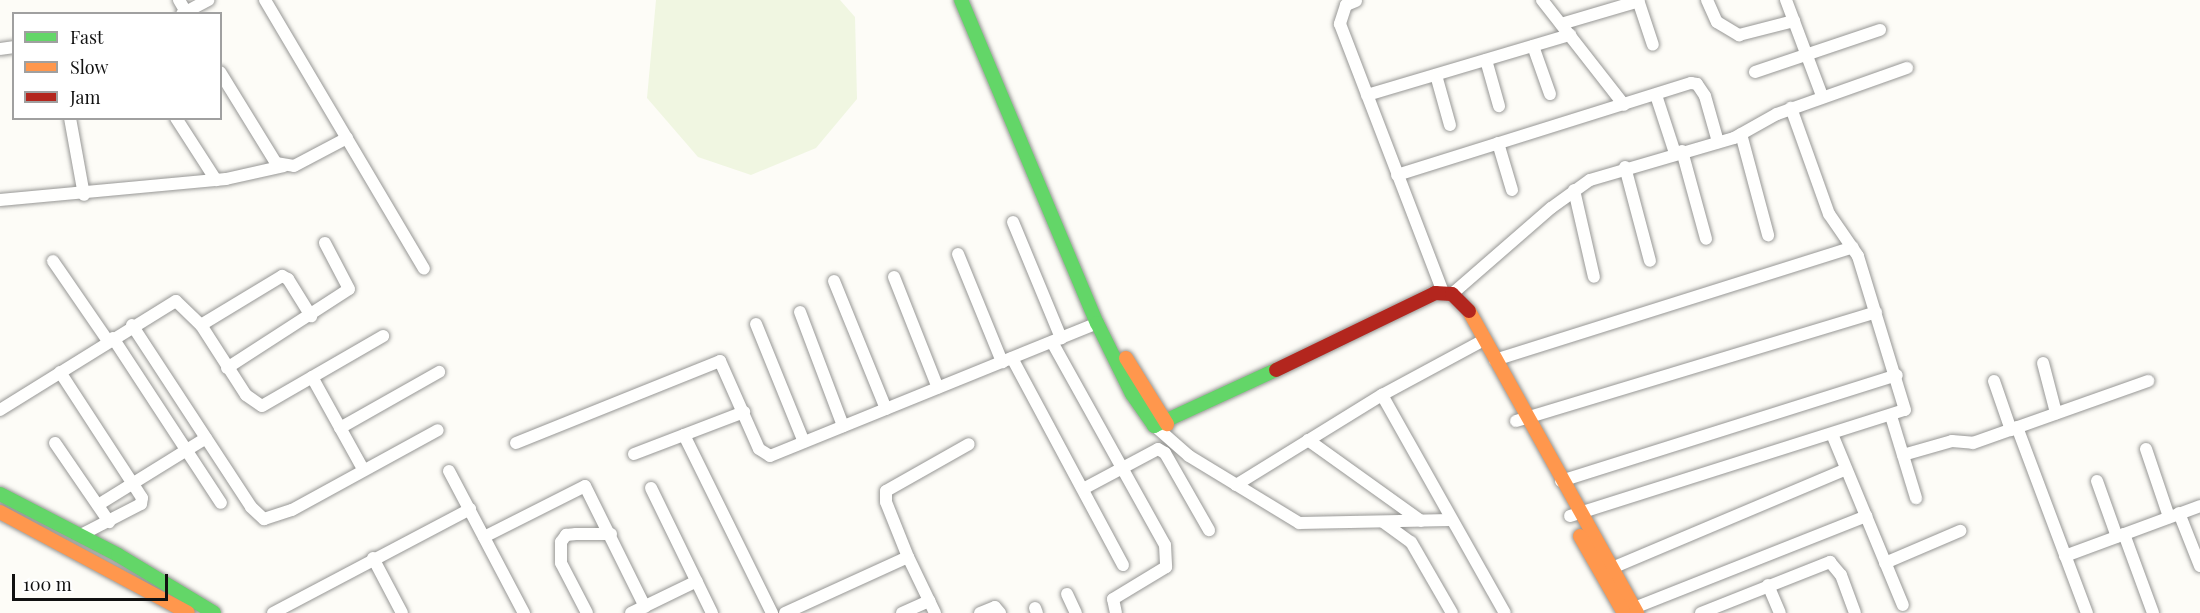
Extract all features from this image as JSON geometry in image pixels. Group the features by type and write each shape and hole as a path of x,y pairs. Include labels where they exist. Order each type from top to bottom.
{"main road":[{"path":"962,0 1097,324 1132,394 1161,426"},
{"path":"971,0 1106,320 1161,426"},
{"path":"1161,426 1448,293 1468,310 1496,360 1521,419 1561,481 1574,514 1611,568 1632,611"},
{"path":"1468,310 1479,343 1574,514 1632,611"},
{"path":"0,494 81,535 214,613"},
{"path":"0,512 77,550 188,613"}],"street":[{"path":"187,12 208,0"},
{"path":"265,0 424,269"},
{"path":"1542,0 1624,105"},
{"path":"1561,24 1638,0 1653,45"},
{"path":"1707,0 1717,22 1739,35 1794,21"},
{"path":"1786,0 1822,96"},
{"path":"1356,1 1346,5 1340,24 1397,175 1448,293 1574,190 1625,167 1741,134 1791,108 1907,68"},
{"path":"1755,72 1880,30"},
{"path":"1367,95 1570,35"},
{"path":"1533,46 1550,94"},
{"path":"1486,60 1499,106"},
{"path":"222,75 267,154 284,166"},
{"path":"1436,75 1450,125"},
{"path":"1397,175 1697,84 1705,96 1718,142"},
{"path":"1656,95 1679,152 1706,240"},
{"path":"1574,514 1891,416 1902,412 1906,406 1853,247 1830,214 1791,108"},
{"path":"70,120 84,195"},
{"path":"177,120 216,180"},
{"path":"1741,134 1768,235"},
{"path":"0,200 84,195 216,180 294,166 347,138"},
{"path":"1498,143 1512,190"},
{"path":"1625,167 1650,261"},
{"path":"1574,190 1594,277"},
{"path":"1013,222 1056,340 1122,467 1166,545 1168,557 1161,573 1113,599 1116,613"},
{"path":"227,368 311,316 349,289 325,243"},
{"path":"1496,360 1853,247"},
{"path":"958,254 1007,360 1083,489 1123,565"},
{"path":"52,261 110,339 221,503"},
{"path":"201,325 282,276 288,279 311,316"},
{"path":"894,278 938,388"},
{"path":"834,281 886,409"},
{"path":"0,410 132,325 176,301 201,325 227,368 254,404 262,406 383,336"},
{"path":"800,312 843,426"},
{"path":"1521,419 1876,312"},
{"path":"756,324 804,442"},
{"path":"516,443 720,361 762,454 770,456 1097,324"},
{"path":"132,325 251,507 264,519 281,516 438,430"},
{"path":"1236,485 1382,396 1479,343"},
{"path":"2043,363 2056,414"},
{"path":"60,372 135,482 141,504 81,535"},
{"path":"340,428 439,372"},
{"path":"1561,481 1897,375"},
{"path":"312,377 363,470"},
{"path":"1994,381 2087,613"},
{"path":"1903,455 1952,441 1973,443 2148,381"},
{"path":"1382,396 1505,613"},
{"path":"634,454 744,412"},
{"path":"1891,416 1916,498"},
{"path":"1161,426 1189,456 1299,523 1451,520"},
{"path":"1832,434 1903,605"},
{"path":"684,435 772,613"},
{"path":"98,505 206,438"},
{"path":"1308,440 1421,521"},
{"path":"55,443 109,522"},
{"path":"935,613 908,557 886,502 886,491 969,444"},
{"path":"2146,449 2174,515 2200,566"},
{"path":"1083,489 1152,450 1165,453 1209,530"},
{"path":"1611,568 1846,469"},
{"path":"449,471 524,613"},
{"path":"2097,482 2153,613"},
{"path":"484,537 585,486 611,534 645,607"},
{"path":"651,488 712,613"},
{"path":"2066,556 2200,506"},
{"path":"273,613 373,558 470,509"},
{"path":"1632,611 1866,516"},
{"path":"1382,522 1411,542 1452,613"},
{"path":"1885,563 1960,531"},
{"path":"587,613 561,563 561,542 566,535 611,534"},
{"path":"785,613 908,557"},
{"path":"373,558 402,613"},
{"path":"1701,613 1830,562 1841,575 1855,613"},
{"path":"632,613 697,581"},
{"path":"1768,585 1780,613"},
{"path":"1067,594 1076,613"},
{"path":"902,613 929,601"},
{"path":"980,613 995,607 1000,613"}],"green space":[{"path":"656,0 840,0 855,17 857,99 816,148 751,175 698,157 647,98"}],"traffic: fast":[{"path":"961,0 1097,323 1132,394 1154,426 1276,370"},
{"path":"0,494 118,555 214,613"}],"traffic: slow":[{"path":"1469,311 1637,613"},
{"path":"1126,358 1167,424"},
{"path":"0,512 188,613"},
{"path":"1580,536 1624,613"}],"traffic: jam":[{"path":"1276,370 1435,293 1452,294 1469,311"}]}
